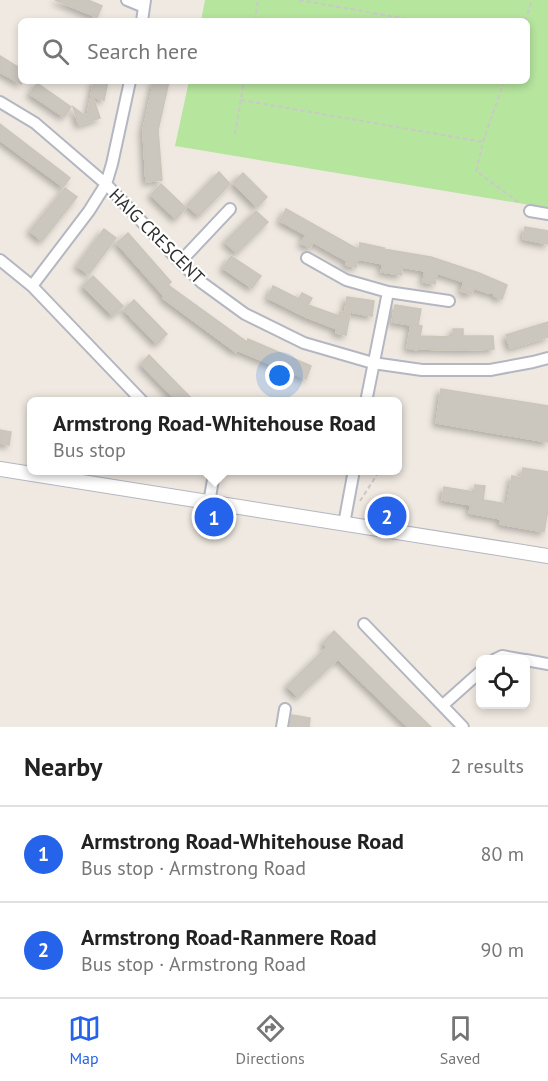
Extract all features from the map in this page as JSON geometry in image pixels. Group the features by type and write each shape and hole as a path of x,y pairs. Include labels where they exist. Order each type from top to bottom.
{"street":[{"path":"127,0 145,4"},
{"path":"32,286 89,211 106,184 129,84"},
{"name":"HAIG CRESCENT","path":"0,102 35,123 106,184 201,282 245,314 304,343 373,363 422,370 490,370 548,358"},
{"path":"180,262 230,209"},
{"path":"530,211 548,214"},
{"path":"307,258 346,280 388,292 449,301"},
{"path":"0,260 32,286 138,397"},
{"path":"367,397 388,292"},
{"path":"0,469 27,473"},
{"path":"37,475 548,555"},
{"path":"209,503 214,475"},
{"path":"344,524 353,475"},
{"path":"364,624 463,727"},
{"path":"530,661 548,663"},
{"path":"443,705 476,676"},
{"path":"282,727 285,709"}],"path":[{"path":"255,18 258,0"},
{"path":"299,0 401,18"},
{"path":"526,18 532,0"},
{"path":"235,134 244,84"},
{"path":"503,84 483,142 476,171 530,211"},
{"path":"241,100 483,142"},
{"path":"357,506 377,475"}],"green space":[{"path":"205,0 548,0 548,208 175,146 188,84 530,84 530,18 202,18"}],"building":[{"path":"55,0 88,0 102,6 97,17"},
{"path":"0,56 18,67 18,82 0,72"},
{"path":"38,84 71,107 64,117 30,94"},
{"path":"93,84 107,84 104,100 93,97 100,118 79,125 73,107 87,117"},
{"path":"153,84 168,84 158,130 162,180 146,182 143,130"},
{"path":"0,124 70,178 63,187 0,140"},
{"path":"219,172 230,184 199,216 187,205"},
{"path":"243,173 267,197 257,207 233,183"},
{"path":"161,184 186,208 176,219 151,195"},
{"path":"65,188 77,197 42,241 30,231"},
{"path":"286,209 359,250 360,243 431,257 479,273 507,285 502,299 494,296 493,292 488,293 474,288 471,294 461,291 464,282 437,273 435,284 423,282 425,271 402,267 401,275 381,272 383,264 358,259 356,267 346,265 347,261 313,242 310,248 301,243 306,235 280,221"},
{"path":"256,211 268,222 237,253 225,242"},
{"path":"525,227 548,231 548,244 523,239"},
{"path":"104,229 116,238 89,274 77,266"},
{"path":"128,233 171,282 168,285 247,342 248,339 311,366 306,379 237,350 236,352 163,298 164,296 117,243"},
{"path":"231,256 261,276 252,288 223,268"},
{"path":"93,276 123,306 113,316 83,286"},
{"path":"273,286 299,299 302,293 312,298 308,305 339,316 340,312 350,314 346,335 336,333 337,329 268,298"},
{"path":"347,297 374,301 372,316 345,311"},
{"path":"134,300 167,334 157,344 124,310"},
{"path":"395,305 421,309 418,325 422,326 420,336 453,337 453,329 463,329 463,336 493,336 494,349 417,350 407,348 411,325 392,322"},
{"path":"548,322 548,337 510,348 506,335"},
{"path":"149,355 190,397 173,397 141,364"},
{"path":"441,389 548,406 548,442 436,423"},
{"path":"0,430 11,432 9,445 0,443"},
{"path":"523,468 548,472 548,509 544,532 500,524 501,519 469,513 471,505 442,500 444,487 474,492 475,485 485,486 483,500 507,504 512,476 521,478"},
{"path":"334,631 431,727 408,727 338,659 298,697 287,686 327,647 323,643"},
{"path":"292,715 310,718 309,727 290,727"}],"place":[{"name":"Armstrong Road-Ranmere Road","path":"387,516"},
{"name":"Armstrong Road-Whitehouse Road","path":"214,517"}]}
